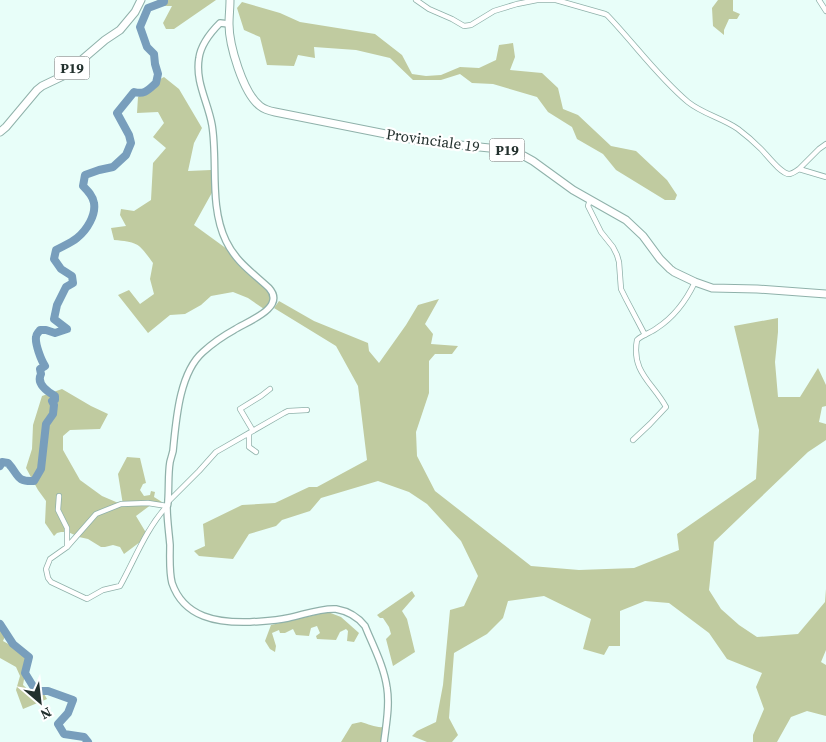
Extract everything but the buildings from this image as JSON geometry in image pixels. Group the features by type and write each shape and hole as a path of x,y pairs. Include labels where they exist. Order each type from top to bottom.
{"main road":[{"name":"P19","path":"0,132 37,90 63,76 105,40 120,30 135,12 141,0"},
{"name":"Provinciale 19","path":"230,0 229,24 233,51 251,95 264,109 421,141 509,150 533,161 558,180 630,223 670,269 695,282 712,288 826,294"}],"street":[{"path":"416,0 429,9 464,26 471,25 494,11 537,0 556,0 605,14 687,101 738,129 761,148 786,174 799,170 826,144"},
{"path":"819,0 826,11"},
{"path":"229,24 220,23 216,27 202,44 198,60 199,80 212,126 217,209 225,239 235,256 242,265 269,288 274,296 267,310 219,339 200,354 190,368 176,420 170,463 168,504 171,578 181,598 192,611 209,618 243,622 275,620 324,610 336,610 350,614 361,621 365,626 382,667 387,688 388,711 384,742"},
{"path":"799,170 826,177"},
{"path":"590,200 588,206 601,232 617,255 621,289 645,335"},
{"path":"633,440 666,407 636,360 637,340 658,328 676,313 695,282"},
{"path":"256,452 249,447 251,432 240,409 270,389"},
{"path":"168,504 121,504 96,514 67,548 50,559 46,569 48,578 51,582 87,599 103,590 120,586 139,547 158,516 216,452 288,411 308,410"},
{"path":"60,496 58,510 67,528 67,548"}],"green space":[{"path":"158,0 216,0 174,29 166,29 163,23 172,6 155,6 143,15 147,6"},
{"path":"718,0 733,0 733,11 740,14 737,19 729,19 724,35 713,26 712,8"},
{"path":"242,2 280,13 300,22 375,34 402,55 412,74 426,76 441,75 460,67 479,68 496,60 499,45 513,43 515,57 510,70 542,73 558,88 563,109 578,115 611,146 636,151 667,180 677,195 675,200 665,200 616,170 603,154 577,139 572,127 548,112 537,97 493,84 472,83 460,74 441,80 413,80 390,58 356,50 314,47 315,58 298,55 294,66 267,65 260,37 244,30 237,8"},
{"path":"164,77 179,89 202,128 194,143 188,171 211,170 215,184 194,225 227,249 241,266 272,295 270,302 264,309 248,298 233,292 211,296 201,305 185,314 170,315 148,333 118,295 129,290 140,304 154,294 150,279 153,263 138,245 114,240 111,228 126,226 120,215 121,209 134,211 151,200 153,163 166,148 153,137 164,123 158,112 137,113 138,97 149,85"},
{"path":"439,299 425,324 433,334 431,344 458,346 452,354 435,354 429,361 429,393 416,432 417,456 435,491 531,566 579,570 634,568 679,550 677,534 756,479 759,430 734,326 778,318 775,362 778,397 800,397 818,368 826,385 826,406 822,407 819,422 826,424 826,440 808,452 714,542 709,590 721,609 739,625 757,637 798,634 825,602 826,589 826,650 821,662 826,665 826,716 807,711 791,717 777,742 753,742 753,735 764,709 756,687 762,673 727,659 709,633 669,603 645,601 620,611 620,646 609,646 604,655 583,649 591,619 544,596 508,601 503,618 487,634 454,653 449,718 458,735 452,742 427,742 412,736 417,731 436,722 443,685 450,610 464,606 478,576 461,541 427,504 409,492 378,481 321,498 310,511 282,520 276,526 249,534 233,559 199,556 194,551 205,546 203,524 242,505 275,503 309,487 317,487 367,460 358,386 336,346 274,308 279,301 314,321 368,343 369,351 379,363 418,305"},
{"path":"62,389 108,414 100,429 70,430 63,436 63,450 80,480 102,496 123,505 118,474 127,457 140,458 146,483 143,484 140,490 144,496 150,495 151,491 155,492 154,497 162,502 152,504 136,516 148,536 124,554 120,547 113,545 101,547 88,539 68,532 57,533 54,536 45,523 46,501 26,468 32,449 33,425 42,396"},
{"path":"412,591 415,596 402,611 407,619 415,652 393,666 386,639 391,634 389,627 383,618 377,615"},
{"path":"328,612 341,617 359,633 354,642 347,641 348,631 346,629 340,632 336,640 317,639 316,636 320,633 317,626 311,628 309,636 296,635 293,629 285,633 280,633 279,630 272,633 276,646 275,652 270,649 265,641 271,625"},
{"path":"0,627 6,634 3,641 30,656 32,662 24,664 23,685 34,695 43,692 47,699 23,709 16,690 20,676 16,667 0,658"},
{"path":"361,722 383,727 381,742 341,742 352,724"}],"waterway":[{"path":"0,466 2,462 8,463 18,477 28,481 34,481 41,469 46,424 53,414 54,405 52,401 55,400 55,396 45,389 40,381 40,369 45,366 37,348 36,336 40,330 55,333 67,329 54,319 57,305 66,287 73,283 72,276 61,269 54,259 56,250 81,235 94,212 94,203 83,186 85,175 113,167 126,155 131,143 129,135 117,113 134,92 144,92 156,83 158,74 154,54 147,47 140,27 148,8 164,2 164,0"},
{"path":"0,624 13,644 29,657 25,673 36,691 48,691 73,700 68,713 58,724 64,734 84,737 88,742"}]}
